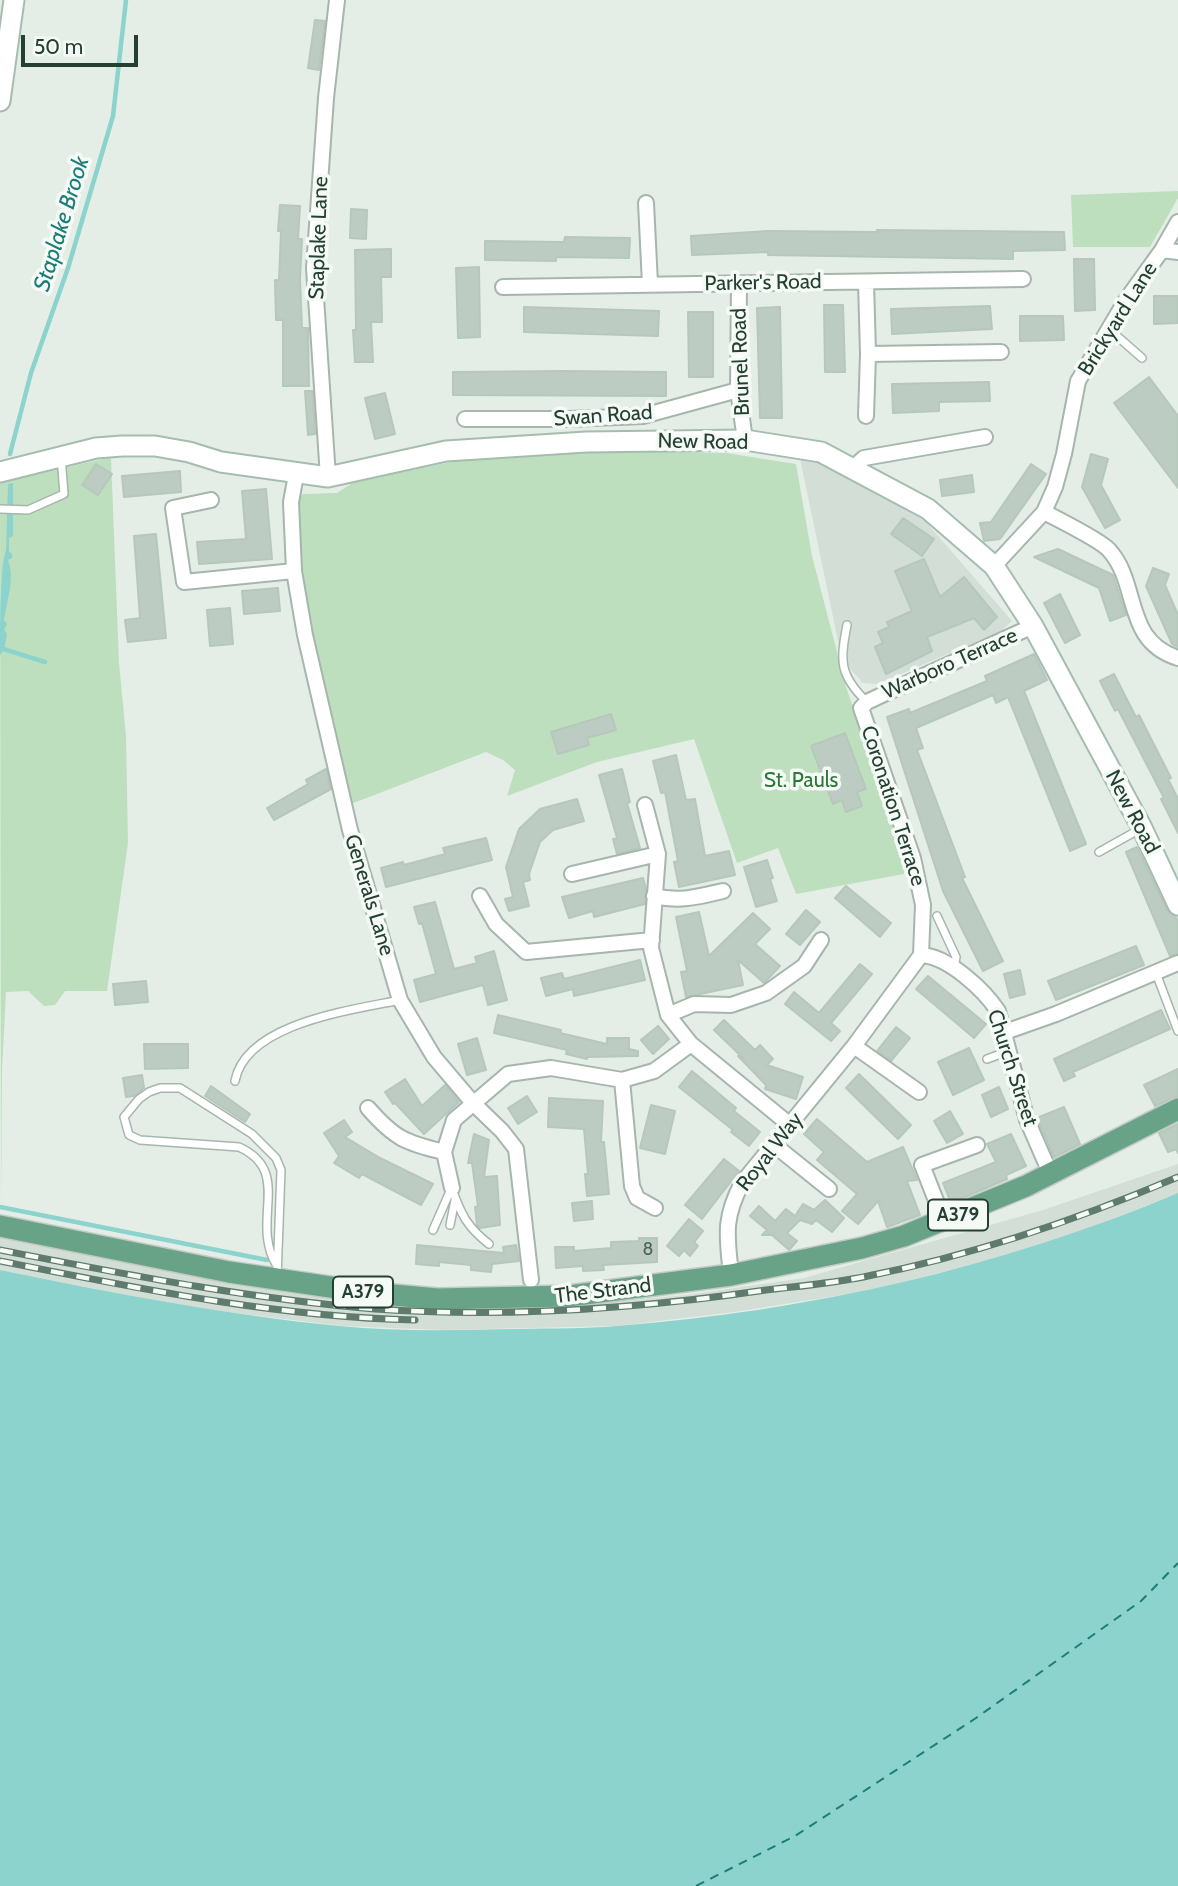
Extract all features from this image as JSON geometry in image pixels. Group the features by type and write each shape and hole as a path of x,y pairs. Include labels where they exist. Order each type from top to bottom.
{"main road":[{"name":"The Strand","path":"0,1226 398,1295 439,1299 569,1296 731,1275 862,1248 944,1221 1051,1175 1178,1109"}],"street":[{"path":"0,102 13,0"},
{"name":"Staplake Lane","path":"328,477 314,268 326,98 337,0"},
{"path":"646,203 650,284"},
{"name":"Brickyard Lane","path":"994,566 1044,512 1055,487 1064,454 1078,381 1126,300 1162,250 1178,222"},
{"path":"1162,250 1178,252"},
{"name":"Parker's Road","path":"503,287 593,288 650,284 1023,279"},
{"path":"866,282 866,416"},
{"name":"Brunel Road","path":"739,284 738,390 745,440"},
{"path":"868,354 1001,352"},
{"name":"Swan Road","path":"465,419 643,416 738,390"},
{"path":"853,468 864,458 985,437"},
{"name":"New Road","path":"0,472 96,448 155,446 189,452 221,462 296,475 328,477 446,451 586,442 745,440 821,452 928,509 994,566 1033,626 1142,828 1178,905"},
{"name":"Generals Lane","path":"296,475 290,502 294,571 305,635 350,830 400,1000 435,1057 473,1104 502,1131 516,1149 531,1280"},
{"path":"211,500 173,508 184,582 294,571"},
{"path":"1044,512 1108,548 1123,571 1139,628 1167,655 1178,658"},
{"name":"Warboro Terrace","path":"867,702 1033,626"},
{"name":"Coronation Terrace","path":"867,702 861,709 913,858 921,893 921,955"},
{"path":"645,805 658,854 651,948 668,1015 691,1044 790,1125"},
{"path":"572,874 658,854"},
{"path":"654,896 687,900 723,891"},
{"path":"480,896 496,924 526,952 652,940"},
{"path":"668,1015 694,1004 731,1005 766,993 804,965 821,940"},
{"name":"Church Street","path":"921,955 933,956 954,970 988,996 998,1011 1027,1120 1051,1175"},
{"name":"Royal Way","path":"731,1275 727,1238 729,1214 742,1183 855,1046 921,955"},
{"path":"1005,1032 1056,1014 1178,963"},
{"path":"453,1193 444,1152 454,1120 509,1074 551,1069 622,1080 654,1071 691,1044"},
{"path":"855,1046 919,1092"},
{"path":"622,1080 632,1186 637,1198 655,1208"},
{"path":"368,1108 387,1130 409,1144 444,1152"},
{"path":"773,1144 830,1189"},
{"path":"944,1221 922,1165 977,1145"}],"lane":[{"path":"1108,329 1142,358"},
{"path":"2,509 28,510 64,494 61,456"},
{"path":"847,625 842,664 852,686 867,702"},
{"path":"1099,852 1142,828"},
{"path":"937,916 956,957 954,970"},
{"path":"1156,973 1178,1031"},
{"path":"235,1081 242,1060 279,1034 308,1020 400,1000"},
{"path":"986,1059 1010,1050"},
{"path":"160,1088 180,1088 252,1134 276,1158 281,1170 277,1273 266,1240 269,1186 267,1173 260,1162 250,1152 239,1147 140,1140 129,1135 124,1117 139,1099 160,1088"},
{"path":"450,1226 453,1193"},
{"path":"433,1230 453,1193"},
{"path":"453,1193 460,1212 473,1231 489,1244"}],"shaded area":[{"path":"798,449 925,521 1012,621 1001,631 878,684 863,683 842,660"},
{"path":"1178,1164 1178,1193 1067,1237 1003,1257 867,1291 735,1312 616,1326 443,1330 342,1326 187,1307 0,1270 0,1238 157,1268 478,1306 611,1302 687,1295 804,1278 1043,1210"}],"green space":[{"path":"1178,191 1178,198 1150,247 1073,247 1071,195"},
{"path":"616,450 726,453 796,464 812,556 847,690 903,852 904,874 796,894 778,848 737,863 694,739 597,762 507,796 515,770 503,760 486,752 351,804 327,725 300,571 295,499 303,494 337,493 354,482 461,460"},
{"path":"111,457 119,663 126,736 128,843 107,991 65,991 55,1005 44,1006 28,991 6,992 2,1070 1,1209 0,483"}],"water":[{"path":"13,483 13,536 9,538 12,558 8,560 11,582 4,620 7,634 4,650 0,655 1,584 6,550 8,484"},
{"path":"1178,1193 1178,1886 0,1886 0,1270 211,1310 339,1326 430,1330 605,1327 761,1309 903,1282 1042,1243 1111,1220"}],"building":[{"path":"315,20 325,21 319,70 308,68"},
{"path":"280,205 300,206 298,239 302,239 302,328 308,328 309,386 283,386 283,320 276,320 275,280 279,280"},
{"path":"351,209 367,210 366,239 350,238"},
{"path":"768,231 1064,232 1065,250 1013,251 1013,259 768,255 768,252 692,255 691,236"},
{"path":"565,237 630,238 629,258 485,260 485,241 564,242"},
{"path":"391,249 391,277 381,277 382,322 371,322 373,362 355,362 355,250"},
{"path":"1074,259 1094,259 1095,310 1075,311"},
{"path":"479,267 480,337 458,338 456,268"},
{"path":"1154,296 1178,296 1178,323 1154,324"},
{"path":"824,305 843,305 845,372 825,372"},
{"path":"990,306 992,329 892,334 891,309"},
{"path":"524,307 659,311 658,336 524,332"},
{"path":"780,307 782,418 760,418 757,308"},
{"path":"688,312 713,312 713,377 689,377"},
{"path":"1020,316 1063,316 1064,340 1020,341"},
{"path":"453,372 666,372 666,396 453,395"},
{"path":"1149,377 1178,416 1178,488 1114,403"},
{"path":"989,382 990,401 939,402 939,411 893,413 892,384"},
{"path":"305,391 313,391 315,434 308,435"},
{"path":"385,393 395,434 375,439 365,398"},
{"path":"1091,454 1108,459 1101,485 1120,520 1105,528 1082,487"},
{"path":"96,464 112,474 98,495 82,485"},
{"path":"1031,464 1046,474 1000,539 984,541 980,523 991,522"},
{"path":"180,471 181,492 124,497 122,476"},
{"path":"972,475 974,492 942,496 940,480"},
{"path":"266,489 272,559 199,564 197,542 246,539 242,491"},
{"path":"903,518 934,539 922,556 891,534"},
{"path":"156,534 166,638 128,642 125,620 140,618 134,536"},
{"path":"1058,549 1113,575 1126,615 1110,621 1099,588 1034,557"},
{"path":"924,559 940,597 964,577 997,617 984,630 974,618 927,637 932,651 886,674 875,647 883,643 878,632 889,627 887,622 912,611 895,571"},
{"path":"1153,568 1169,574 1165,585 1178,615 1178,647 1172,644 1146,586"},
{"path":"278,588 280,611 244,614 242,591"},
{"path":"1060,594 1080,635 1065,643 1044,603"},
{"path":"230,608 233,644 210,646 207,610"},
{"path":"1034,654 1047,680 1024,691 1086,844 1070,851 1008,697 996,703 993,695 916,728 923,748 917,750 965,877 962,878 1003,961 983,971 943,891 887,717 909,709 910,713 987,681 985,676"},
{"path":"1114,674 1136,717 1139,715 1171,778 1168,779 1178,799 1178,833 1161,799 1164,798 1118,709 1115,711 1100,681"},
{"path":"611,714 616,730 587,738 589,745 558,754 551,732"},
{"name":"St. Pauls","path":"845,733 866,789 857,792 862,806 846,812 842,800 833,804 811,746"},
{"path":"676,755 686,800 695,799 705,856 729,851 735,875 679,887 674,862 678,861 665,792 661,793 653,761"},
{"path":"326,769 331,789 274,820 267,808 308,784 306,780"},
{"path":"622,769 630,802 627,803 640,848 617,854 613,839 617,838 599,775"},
{"path":"577,799 584,821 553,830 540,842 529,874 530,880 523,882 529,906 509,911 505,899 513,897 506,867 519,829 540,809"},
{"path":"486,838 492,860 386,887 381,868 445,854 443,848"},
{"path":"1137,847 1167,910 1176,917 1178,954 1170,956 1126,852"},
{"path":"767,860 777,901 756,907 744,867"},
{"path":"643,878 646,889 645,904 594,917 593,911 569,918 562,897"},
{"path":"846,886 891,923 880,937 835,898"},
{"path":"435,902 454,969 477,963 475,957 494,951 507,1000 488,1005 483,985 420,1002 414,980 436,974 422,923 419,924 414,907"},
{"path":"806,910 820,922 800,945 786,934"},
{"path":"699,912 709,956 753,913 770,929 755,944 780,966 764,983 738,960 743,985 686,997 681,972 687,971 676,917"},
{"path":"1136,946 1144,965 1056,1000 1048,981"},
{"path":"640,960 645,980 574,996 573,989 546,996 541,978 562,973 564,979"},
{"path":"860,964 872,974 831,1023 840,1031 831,1041 785,1004 794,992 819,1013"},
{"path":"1020,970 1025,994 1010,998 1004,974"},
{"path":"928,976 986,1024 974,1038 916,989"},
{"path":"146,981 148,1002 115,1005 113,984"},
{"path":"1161,1010 1170,1029 1073,1072 1075,1076 1064,1081 1054,1059"},
{"path":"498,1015 607,1044 607,1038 629,1038 629,1049 638,1051 638,1056 587,1059 566,1054 567,1050 494,1033"},
{"path":"724,1020 755,1050 760,1045 773,1059 767,1065 803,1077 796,1099 765,1089 766,1085 738,1056 743,1058 714,1030"},
{"path":"658,1026 669,1039 653,1054 641,1040"},
{"path":"896,1027 910,1038 891,1061 877,1051"},
{"path":"477,1038 486,1070 467,1075 458,1044"},
{"path":"144,1044 188,1044 188,1068 145,1069"},
{"path":"969,1048 984,1080 953,1095 938,1062"},
{"path":"1178,1069 1178,1096 1155,1106 1144,1085"},
{"path":"692,1071 760,1132 749,1146 679,1087"},
{"path":"859,1074 911,1125 898,1139 846,1088"},
{"path":"142,1075 144,1088 134,1096 126,1097 123,1078"},
{"path":"405,1079 422,1106 445,1085 459,1102 424,1134 395,1103 393,1104 385,1092"},
{"path":"211,1086 250,1114 245,1122 205,1096"},
{"path":"999,1087 1008,1109 991,1117 982,1095"},
{"path":"527,1096 537,1112 518,1124 508,1108"},
{"path":"549,1098 603,1101 601,1142 604,1142 609,1194 587,1196 584,1129 548,1127"},
{"path":"651,1105 675,1111 665,1154 640,1148"},
{"path":"1064,1107 1080,1144 1054,1157 1037,1118"},
{"path":"950,1111 963,1134 947,1143 934,1121"},
{"path":"817,1119 867,1162 903,1147 917,1180 907,1181 920,1215 887,1227 878,1201 858,1224 842,1211 857,1194 817,1160 824,1152 804,1134"},
{"path":"344,1120 352,1132 345,1137 433,1184 421,1205 362,1174 359,1178 334,1163 339,1156 324,1133"},
{"path":"1178,1124 1178,1153 1176,1149 1168,1152 1159,1133"},
{"path":"474,1134 489,1140 484,1177 497,1176 500,1225 480,1228 477,1225 475,1207 478,1206 472,1163 468,1163"},
{"path":"1011,1134 1026,1166 1006,1175 1007,1179 951,1203 943,1183 996,1162 987,1144"},
{"path":"724,1159 739,1171 702,1219 685,1205"},
{"path":"825,1200 844,1218 832,1232 816,1220 812,1224 800,1220 787,1233 797,1241 789,1250 772,1235 762,1235 767,1230 750,1216 759,1206 775,1221 786,1209 795,1216 803,1204 814,1210"},
{"path":"592,1201 593,1219 574,1221 572,1203"},
{"path":"689,1219 703,1231 694,1242 698,1246 690,1256 684,1250 679,1256 667,1246"},
{"path":"639,1238 657,1238 657,1262 603,1265 604,1270 583,1271 583,1266 556,1268 555,1247 574,1247 574,1251 611,1248 611,1242 639,1241"},
{"path":"417,1245 504,1253 503,1247 516,1245 519,1261 492,1264 491,1272 471,1270 471,1265 439,1262 439,1266 416,1264"}],"waterway":[{"name":"Staplake Brook","path":"10,454 31,373 68,268 113,116 126,0"},
{"path":"0,648 45,662"},
{"path":"0,1207 267,1260"}],"ferry route":[{"path":"696,1886 795,1836 976,1718 1141,1601 1178,1563"}],"railway":[{"path":"0,1250 187,1285 328,1305 424,1312 522,1312 620,1307 817,1284 947,1258 1026,1234 1178,1177"},
{"path":"0,1261 206,1300 363,1318 415,1320"}]}
